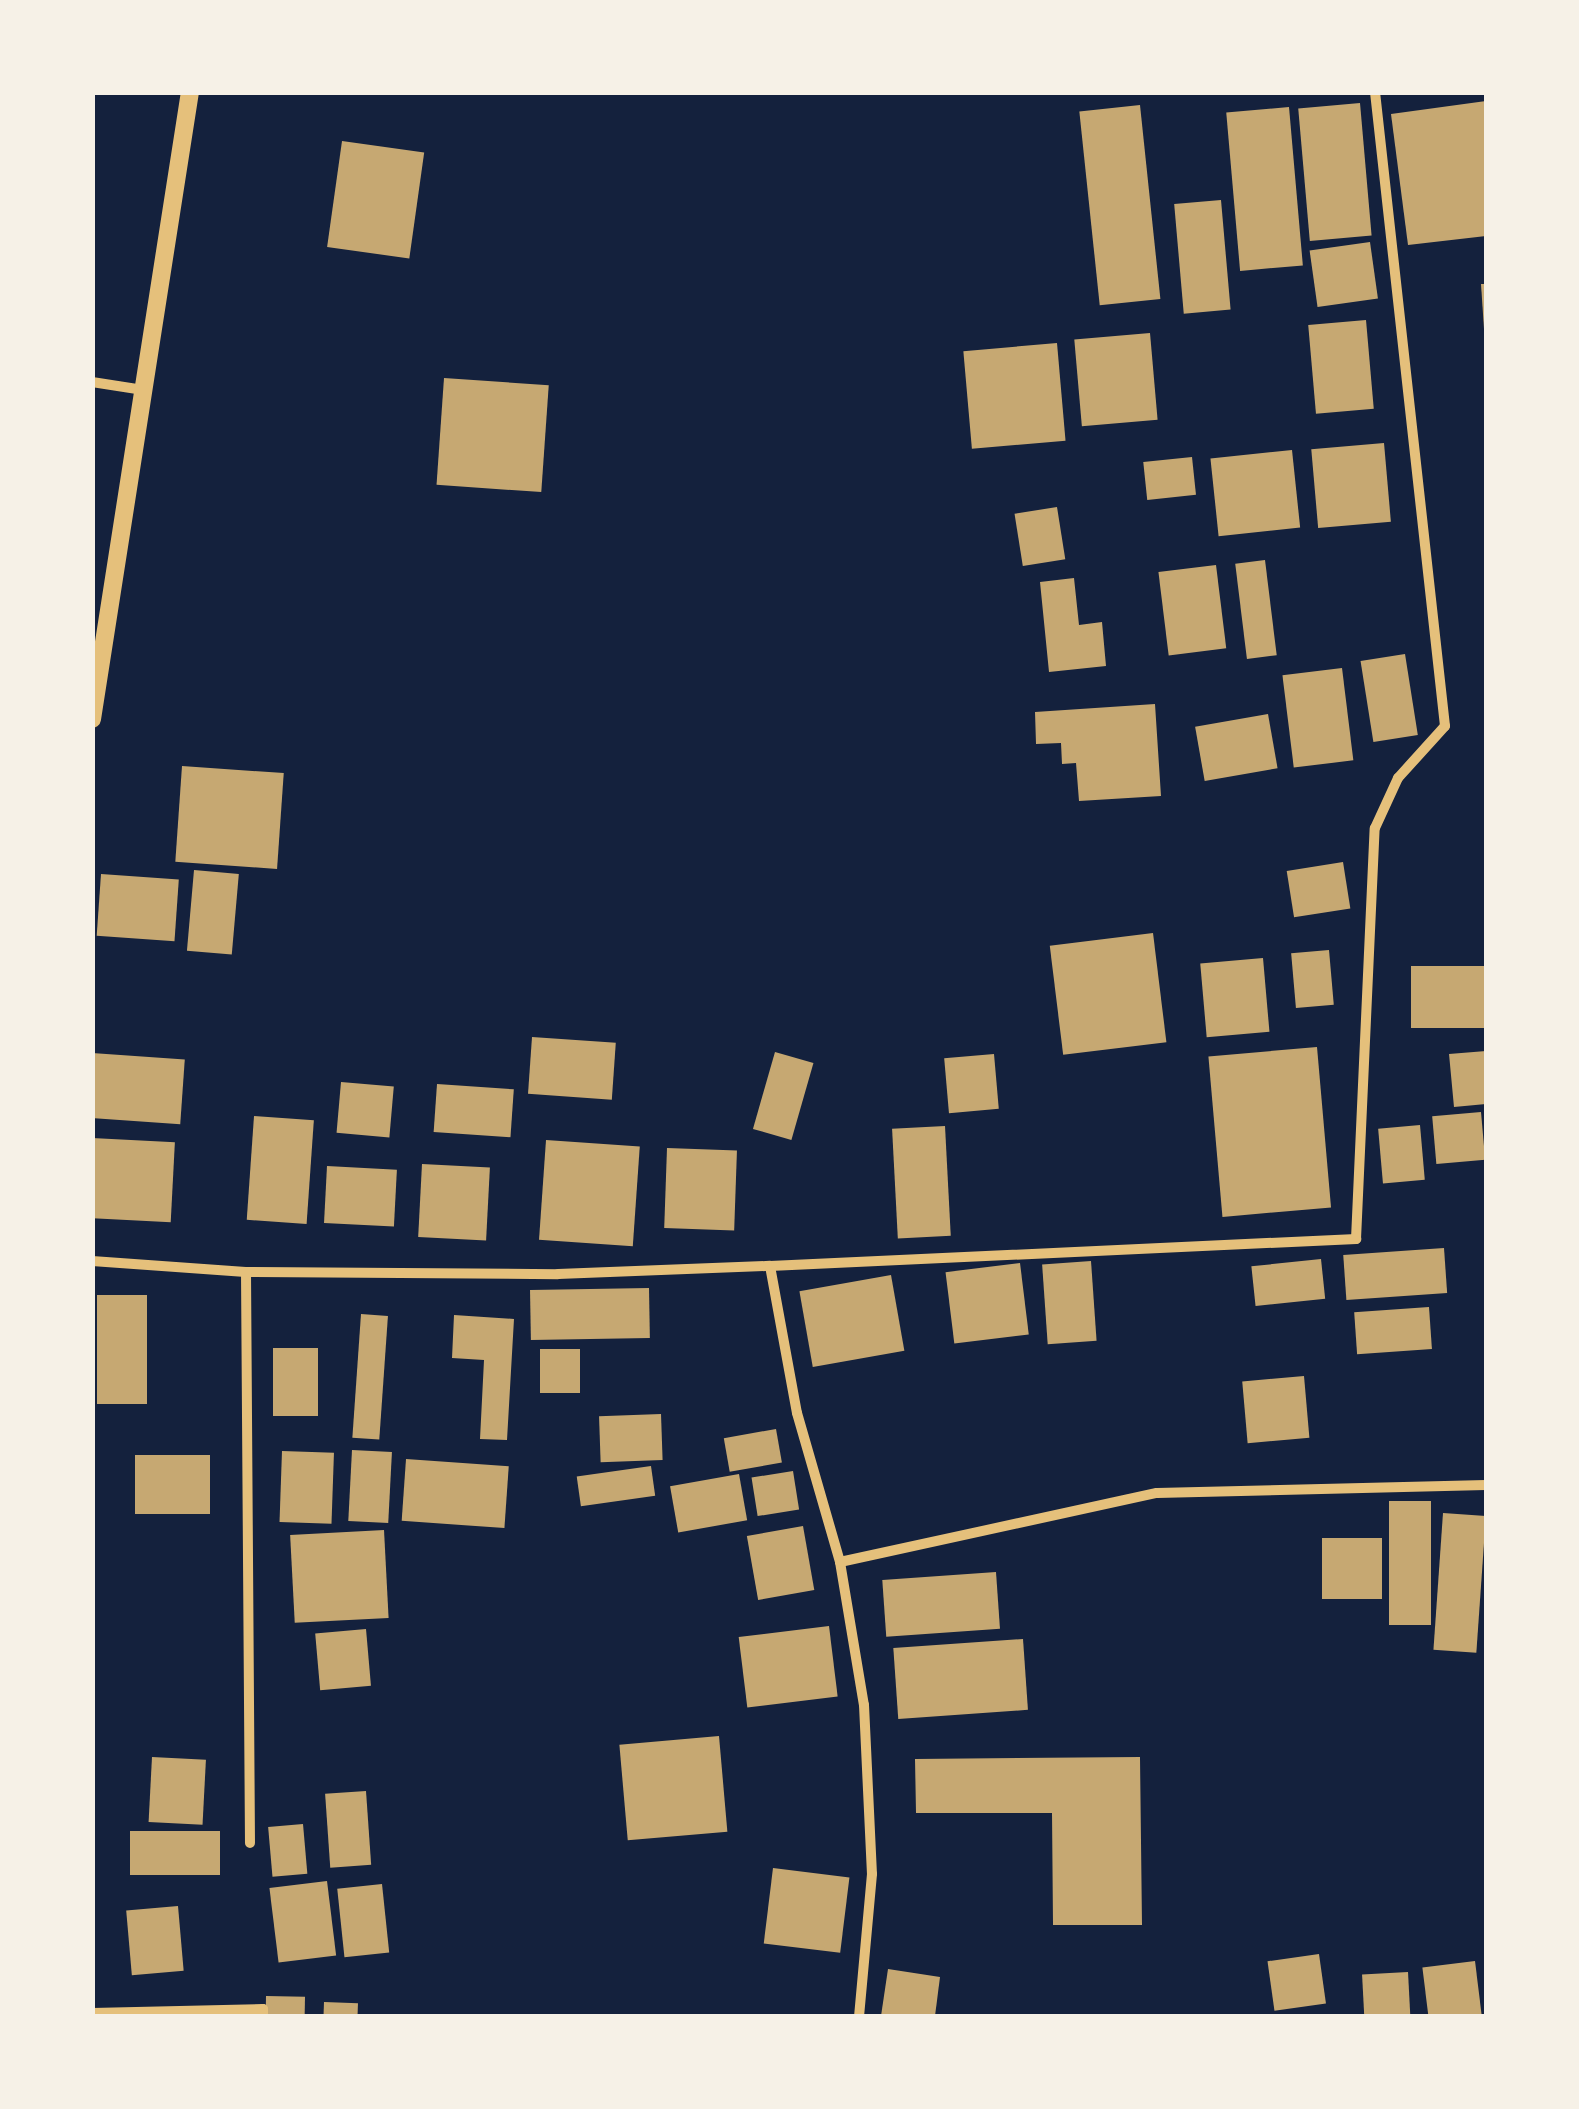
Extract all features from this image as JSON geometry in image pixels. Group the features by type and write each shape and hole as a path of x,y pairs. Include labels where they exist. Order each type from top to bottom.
{"street":[{"path":"92,719 190,92"},
{"path":"92,1261 246,1272 558,1274 1356,1239 1376,828 1398,778 1445,726 1375,92"},
{"path":"92,382 142,390"},
{"path":"770,1266 797,1413 840,1562 864,1705 871,1855 859,2016"},
{"path":"246,1272 250,1843"},
{"path":"840,1562 1157,1493 1486,1485"},
{"path":"92,2013 263,2008 263,2016"}],"building":[{"path":"1486,101 1486,236 1408,245 1391,114"},
{"path":"1360,103 1372,235 1310,241 1298,108"},
{"path":"1140,105 1160,299 1100,305 1079,111"},
{"path":"1289,107 1303,265 1240,271 1226,112"},
{"path":"342,141 424,153 409,259 327,247"},
{"path":"1221,200 1231,310 1184,314 1174,204"},
{"path":"1370,242 1378,298 1318,307 1310,250"},
{"path":"1481,284 1486,284 1486,329 1484,329"},
{"path":"1366,320 1374,409 1316,414 1308,325"},
{"path":"1150,333 1158,420 1082,426 1074,340"},
{"path":"1057,343 1066,441 972,449 963,351"},
{"path":"444,378 549,385 541,492 437,485"},
{"path":"1384,443 1391,522 1318,528 1311,449"},
{"path":"1292,450 1300,528 1219,536 1210,459"},
{"path":"1192,457 1196,495 1147,500 1143,462"},
{"path":"1057,507 1065,559 1023,566 1015,514"},
{"path":"1265,560 1277,655 1247,659 1235,564"},
{"path":"1216,565 1226,648 1169,655 1158,572"},
{"path":"1074,578 1079,625 1102,622 1106,666 1049,672 1040,582"},
{"path":"1405,654 1418,735 1373,742 1361,661"},
{"path":"1342,668 1353,760 1294,768 1282,675"},
{"path":"1155,704 1161,796 1079,801 1076,763 1062,764 1061,743 1036,744 1035,712"},
{"path":"1268,714 1278,768 1205,781 1195,727"},
{"path":"182,766 284,773 277,869 175,862"},
{"path":"1343,862 1350,908 1294,917 1287,871"},
{"path":"194,870 239,874 232,955 187,951"},
{"path":"101,874 179,879 174,941 97,936"},
{"path":"1153,933 1166,1042 1063,1055 1050,946"},
{"path":"1329,950 1334,1005 1296,1008 1291,953"},
{"path":"1263,958 1269,1032 1207,1037 1200,963"},
{"path":"1411,966 1486,966 1486,1028 1411,1028"},
{"path":"532,1037 616,1043 612,1100 528,1094"},
{"path":"1317,1047 1331,1207 1222,1217 1208,1056"},
{"path":"1486,1051 1486,1104 1454,1107 1449,1054"},
{"path":"775,1052 813,1063 791,1140 753,1129"},
{"path":"92,1053 185,1059 180,1124 92,1118"},
{"path":"994,1054 999,1109 949,1113 944,1058"},
{"path":"341,1082 394,1087 389,1137 337,1133"},
{"path":"437,1084 514,1089 510,1137 434,1132"},
{"path":"1481,1112 1485,1160 1436,1164 1432,1116"},
{"path":"254,1116 314,1120 307,1224 247,1220"},
{"path":"1420,1125 1425,1180 1383,1183 1378,1129"},
{"path":"945,1126 951,1236 898,1239 892,1129"},
{"path":"92,1138 175,1142 171,1222 92,1218"},
{"path":"546,1140 640,1147 633,1246 539,1240"},
{"path":"667,1148 737,1150 734,1230 664,1228"},
{"path":"422,1164 490,1168 486,1240 418,1237"},
{"path":"327,1166 397,1170 394,1227 324,1223"},
{"path":"1444,1248 1447,1293 1346,1300 1343,1255"},
{"path":"1321,1259 1325,1299 1256,1306 1251,1266"},
{"path":"1091,1261 1097,1341 1048,1344 1042,1264"},
{"path":"1020,1263 1029,1334 954,1344 946,1272"},
{"path":"891,1275 904,1351 813,1367 799,1291"},
{"path":"649,1288 650,1338 531,1340 530,1290"},
{"path":"97,1295 147,1295 147,1404 97,1404"},
{"path":"1429,1307 1432,1349 1357,1354 1354,1312"},
{"path":"361,1314 388,1316 379,1440 352,1438"},
{"path":"454,1315 514,1319 507,1440 480,1439 484,1360 452,1358"},
{"path":"273,1348 318,1348 318,1416 273,1416"},
{"path":"540,1349 580,1349 580,1393 540,1393"},
{"path":"1304,1376 1309,1438 1248,1443 1242,1381"},
{"path":"661,1414 663,1460 601,1462 599,1416"},
{"path":"776,1429 782,1462 730,1472 724,1438"},
{"path":"352,1450 392,1452 388,1523 348,1521"},
{"path":"282,1451 334,1453 331,1524 280,1522"},
{"path":"135,1455 210,1455 210,1514 135,1514"},
{"path":"406,1459 509,1466 504,1528 402,1521"},
{"path":"651,1466 655,1496 581,1506 577,1476"},
{"path":"793,1471 799,1510 758,1516 752,1478"},
{"path":"739,1474 747,1520 678,1532 670,1486"},
{"path":"1389,1501 1431,1501 1431,1625 1389,1625"},
{"path":"1443,1513 1486,1516 1476,1653 1433,1650"},
{"path":"803,1526 814,1590 758,1600 747,1536"},
{"path":"384,1530 389,1618 295,1623 290,1535"},
{"path":"1322,1538 1382,1538 1382,1599 1322,1599"},
{"path":"996,1572 1000,1629 886,1637 882,1580"},
{"path":"829,1626 838,1696 747,1708 739,1637"},
{"path":"366,1629 371,1686 320,1690 315,1633"},
{"path":"1023,1639 1028,1710 898,1719 893,1648"},
{"path":"719,1736 727,1832 628,1840 619,1745"},
{"path":"152,1757 206,1760 203,1825 149,1822"},
{"path":"1140,1757 1142,1925 1053,1925 1052,1813 916,1813 915,1759"},
{"path":"366,1791 371,1865 330,1868 325,1794"},
{"path":"303,1824 307,1874 272,1877 268,1827"},
{"path":"130,1831 220,1831 220,1875 130,1875"},
{"path":"773,1868 849,1877 840,1953 764,1943"},
{"path":"327,1881 336,1955 279,1963 269,1888"},
{"path":"382,1884 389,1953 344,1957 337,1889"},
{"path":"178,1906 184,1971 132,1975 126,1911"},
{"path":"1319,1954 1326,2004 1274,2011 1268,1961"},
{"path":"1475,1961 1482,2016 1428,2016 1422,1967"},
{"path":"888,1969 940,1977 935,2016 881,2016"},
{"path":"1408,1972 1410,2016 1364,2016 1362,1974"},
{"path":"266,1996 305,1997 305,2016 266,2016"},
{"path":"324,2002 358,2003 358,2016 324,2016"}]}
